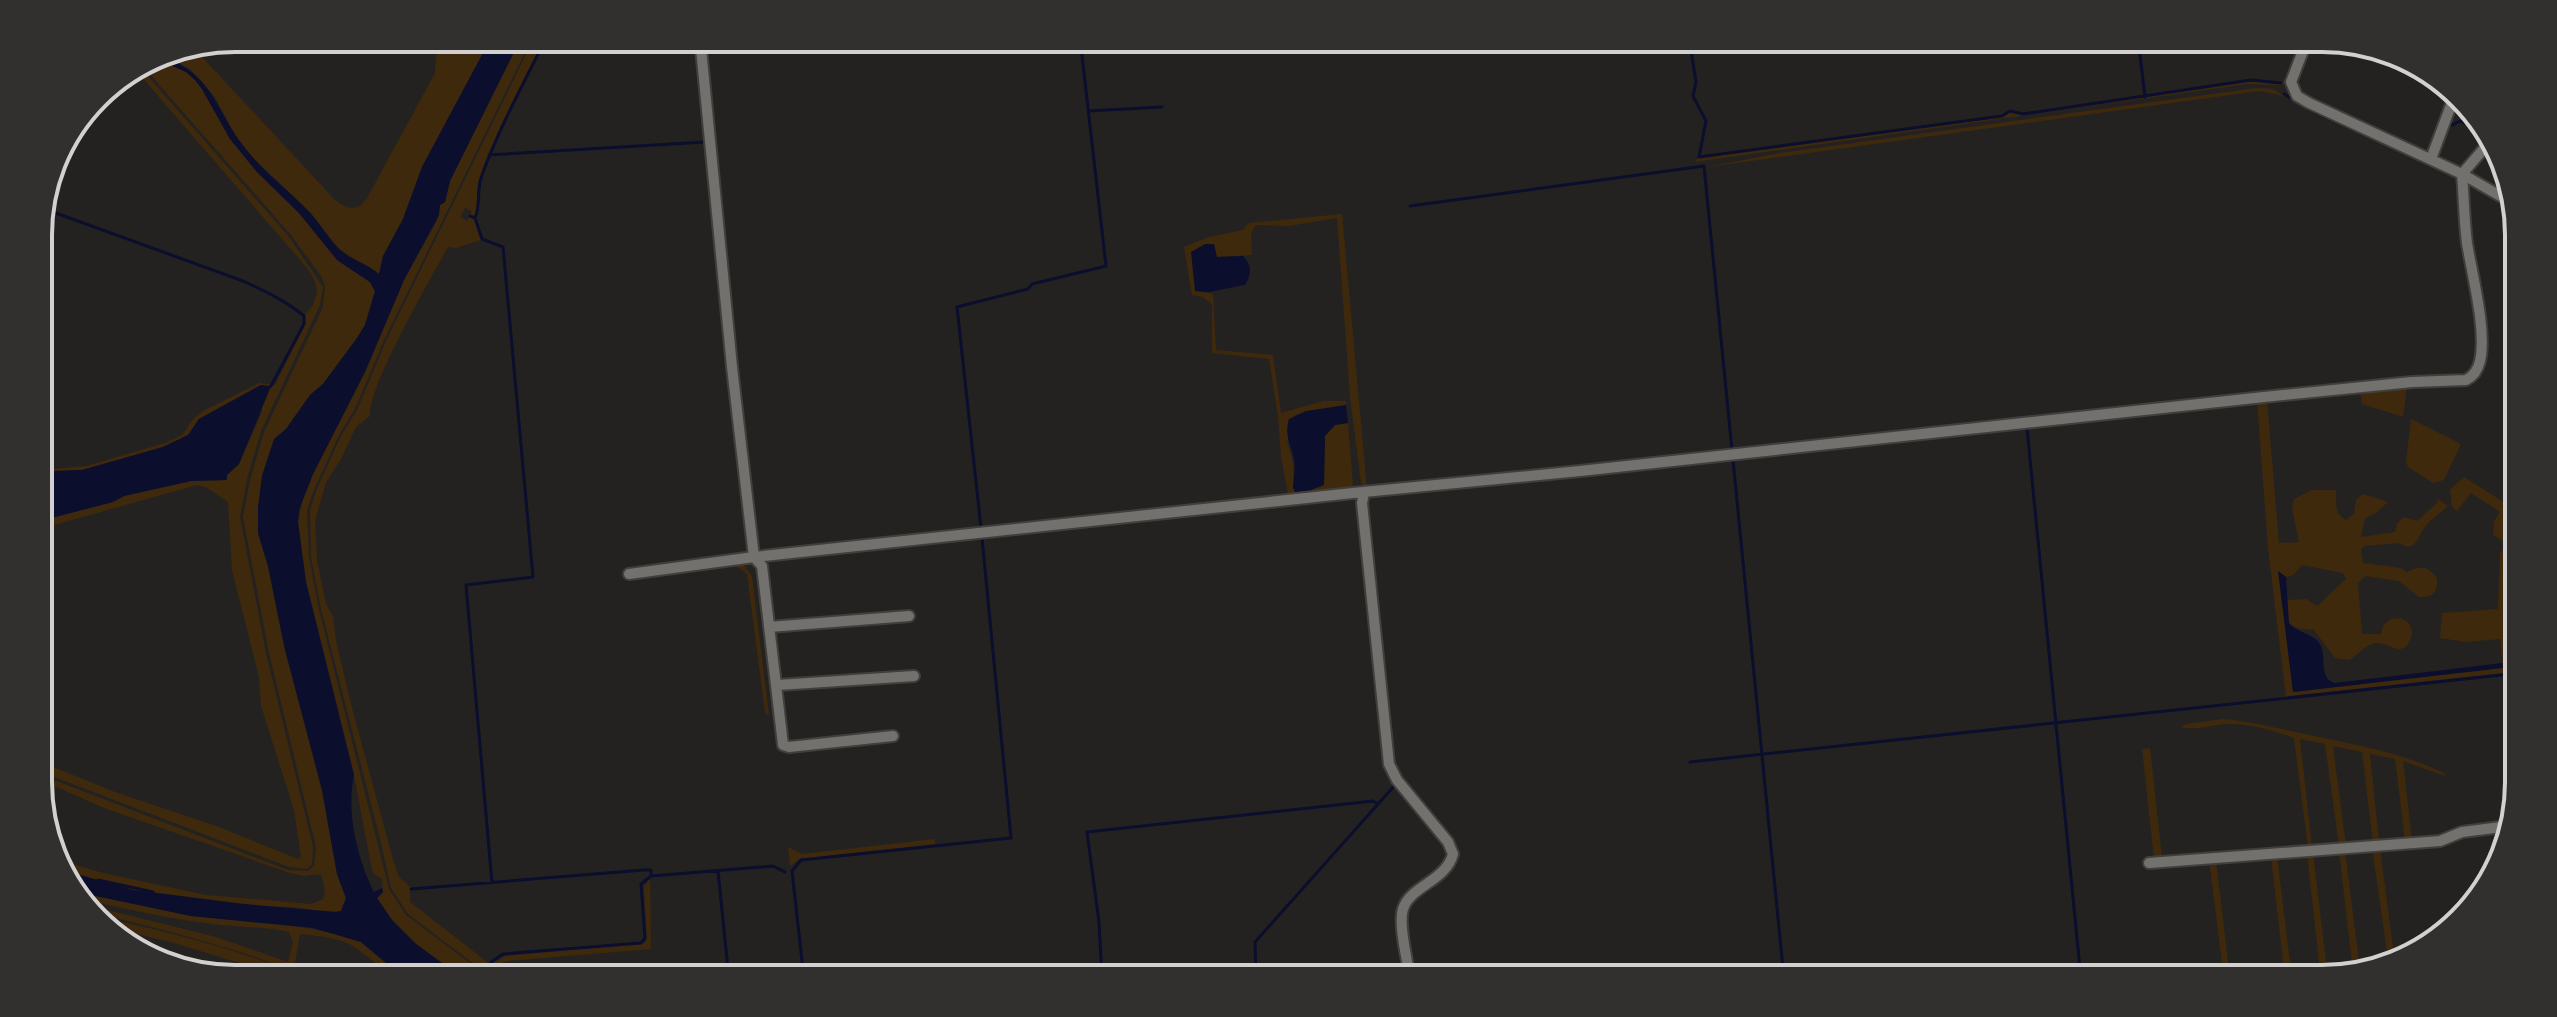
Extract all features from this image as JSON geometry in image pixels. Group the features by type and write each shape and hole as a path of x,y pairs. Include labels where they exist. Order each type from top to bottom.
{"street":[{"path":"701,52 730,352 754,557 762,566 783,745 789,747 893,736"},
{"path":"2303,52 2291,82 2297,96 2462,174 2501,196"},
{"path":"2431,159 2451,104"},
{"path":"629,574 754,557 2264,397 2412,382 2466,380 2478,368 2481,350 2462,174 2484,149"},
{"path":"1364,493 1362,503 1389,764 1397,780 1448,842 1453,854 1446,869 1409,900 1402,911 1408,965"},
{"path":"769,627 909,616"},
{"path":"778,685 914,676"},
{"path":"2149,863 2440,841 2462,832 2499,827"}],"shaded area":[{"path":"438,52 484,52 422,167 403,219 383,256 379,275 339,249 311,213 251,156 234,133 215,97 190,69 175,62 201,56 335,200 352,208 360,206 367,198 435,73"},
{"path":"514,52 525,52 384,340 307,510 309,557 319,610 389,889 406,915 472,965 445,965 416,944 392,920 377,898 383,892 382,879 372,870 354,775 306,582 298,522 313,474 365,372 404,280 437,221 450,181"},
{"path":"527,52 538,52 486,162 478,186 475,217 470,215 472,211 465,208 460,217 467,221 469,217 474,219 481,240 456,248 448,247 389,358 372,401 370,416 356,427 326,482 315,521 317,561 326,604 333,616 352,708 399,877 410,887 410,902 491,965 475,965 408,914 391,888 321,609 311,557 310,510 316,491 341,436 357,410 386,341"},
{"path":"169,64 195,80 230,139 257,172 299,213 337,260 370,282 375,291 365,325 357,338 323,384 310,395 286,429 274,440 262,476 258,508 258,533 322,790 337,874 346,898 341,911 325,912 133,890 77,874 71,864 206,895 311,904 323,899 325,891 321,874 304,876 290,873 104,808 52,785 52,779 288,870 308,871 314,866 316,847 269,653 243,517 264,432 323,307 325,286 321,276 291,235 149,73"},
{"path":"146,74 289,237 323,287 320,305 261,431 240,517 266,653 313,847 312,864 307,869 289,867 52,776 52,766 298,859 301,857 294,810 261,706 259,677 232,570 228,502 206,487 197,485 52,526 52,518 124,496 191,481 227,480 227,475 239,464 262,412 261,385 199,419 188,435 163,447 82,470 52,473 52,469 86,466 165,443 182,435 203,411 259,383 275,385 305,325 305,315 313,305 317,292 308,269 142,77"},
{"path":"2291,78 2282,85 2247,84 1694,162 1699,158 2002,117 2010,111 2023,115 2252,81 2281,83"},
{"path":"2256,88 2272,89 2285,96 2260,91 1707,167 1780,153"},
{"path":"1342,214 1367,489 1361,483 1350,397 1337,218 1289,226 1256,225 1251,233 1252,255 1216,257 1214,244 1195,291 1213,294 1216,350 1273,355 1281,413 1323,401 1346,401 1346,405 1295,415 1287,443 1292,456 1296,492 1308,491 1324,485 1325,436 1335,425 1348,423 1353,485 1349,490 1289,498 1269,359 1212,353 1212,304 1203,297 1192,295 1184,247 1209,237 1243,230 1249,223"},
{"path":"2407,386 2403,417 2362,404 2360,391"},
{"path":"2257,400 2267,400 2279,543 2299,542 2292,508 2294,499 2311,490 2336,490 2337,511 2346,520 2354,514 2356,500 2363,494 2388,502 2365,518 2361,537 2395,532 2397,523 2404,517 2417,521 2438,502 2437,498 2448,506 2428,523 2411,546 2399,543 2361,549 2363,563 2401,568 2407,572 2424,568 2437,578 2434,593 2424,597 2419,597 2399,581 2365,576 2358,583 2362,634 2381,634 2383,626 2391,619 2403,619 2409,623 2412,635 2404,648 2378,643 2369,645 2349,660 2335,658 2314,630 2291,624 2287,600 2306,599 2317,606 2346,579 2343,573 2302,565 2293,575 2286,577 2279,572 2293,692 2503,667 2500,639 2466,642 2440,638 2442,613 2498,609 2500,554 2505,545 2505,673 2286,697 2268,548"},
{"path":"2411,419 2461,444 2444,480 2433,483 2408,467"},
{"path":"2464,477 2505,503 2505,542 2493,535 2494,521 2500,512 2471,493 2457,511 2452,507 2450,490"},
{"path":"741,562 752,576 769,715 765,713 747,574 736,566 685,572 685,569"},
{"path":"2223,719 2372,748 2426,765 2445,776 2403,761 2412,840 2405,840 2395,759 2370,754 2379,842 2373,843 2362,752 2333,746 2346,846 2339,846 2325,744 2300,739 2312,847 2308,848 2294,738 2243,725 2181,727"},
{"path":"2150,748 2162,857 2154,858 2142,749"},
{"path":"935,839 935,844 799,859 790,866 788,847 802,854"},
{"path":"2372,848 2380,848 2393,950 2387,953"},
{"path":"2339,851 2345,851 2359,961 2352,962"},
{"path":"2313,853 2326,965 2319,965 2307,854"},
{"path":"2271,856 2277,856 2290,965 2283,965"},
{"path":"2209,860 2216,860 2228,965 2222,965"},
{"path":"650,879 651,949 491,965 505,956 645,943 644,887"},
{"path":"91,895 191,916 298,926 336,934 361,942 388,965 379,965 345,942 300,934 295,963 303,965 277,965 205,941 111,917 103,909 216,937 288,962 293,942 289,932 168,917 97,902"},
{"path":"115,920 228,949 273,965 246,965 131,932"}],"water":[{"path":"484,52 514,52 450,181 445,202 440,205 439,215 404,280 365,372 313,474 299,510 298,522 306,582 354,775 352,819 363,865 374,892 382,888 383,892 377,898 392,920 416,944 445,965 388,965 361,942 313,928 191,916 91,895 77,874 133,890 243,904 336,912 341,911 346,898 337,874 322,790 258,533 258,508 262,476 274,439 323,384 357,338 365,325 375,291 370,282 337,260 299,213 257,172 230,139 195,80 169,64 178,63 204,84 257,162 311,214 338,248 379,274 383,256 403,219 422,167"},
{"path":"1205,244 1214,244 1217,257 1243,256 1250,270 1245,285 1209,292 1195,291 1191,252"},
{"path":"261,385 271,386 239,464 227,475 227,480 191,481 124,496 113,502 52,518 52,473 82,470 163,447 188,435 199,419"},
{"path":"1346,405 1348,423 1335,425 1325,436 1324,485 1295,492 1289,419 1306,411"},
{"path":"2278,571 2286,577 2289,623 2320,644 2326,677 2335,683 2502,663 2503,668 2293,692"}],"waterway":[{"path":"470,216 475,218 477,213 480,181 496,140 539,52"},
{"path":"981,528 957,307 1106,266 1082,52"},
{"path":"1691,52 1696,82 1693,96 1706,121 1699,157 2002,116 2010,111 2023,114 2251,80 2281,83"},
{"path":"2140,52 2145,97"},
{"path":"2284,94 2312,111 2378,141"},
{"path":"1088,111 1162,107"},
{"path":"2452,125 2460,121 2469,125"},
{"path":"489,155 705,142"},
{"path":"1410,206 1704,166 1732,450"},
{"path":"54,212 243,281 304,316 304,324 271,386"},
{"path":"475,218 482,239 503,247 533,577 466,585 492,883"},
{"path":"2027,428 2080,965"},
{"path":"1733,460 1783,965"},
{"path":"802,965 792,871 801,860 1011,838 982,538"},
{"path":"1690,762 2505,675"},
{"path":"1256,965 1255,942 1395,785"},
{"path":"1101,965 1087,832 1373,801 1378,804"},
{"path":"491,962 503,954 641,943 645,938 641,884 651,876 773,866 785,872"},
{"path":"411,889 644,870 651,870 651,876"},
{"path":"718,871 728,965"},
{"path":"98,880 153,892"}]}
